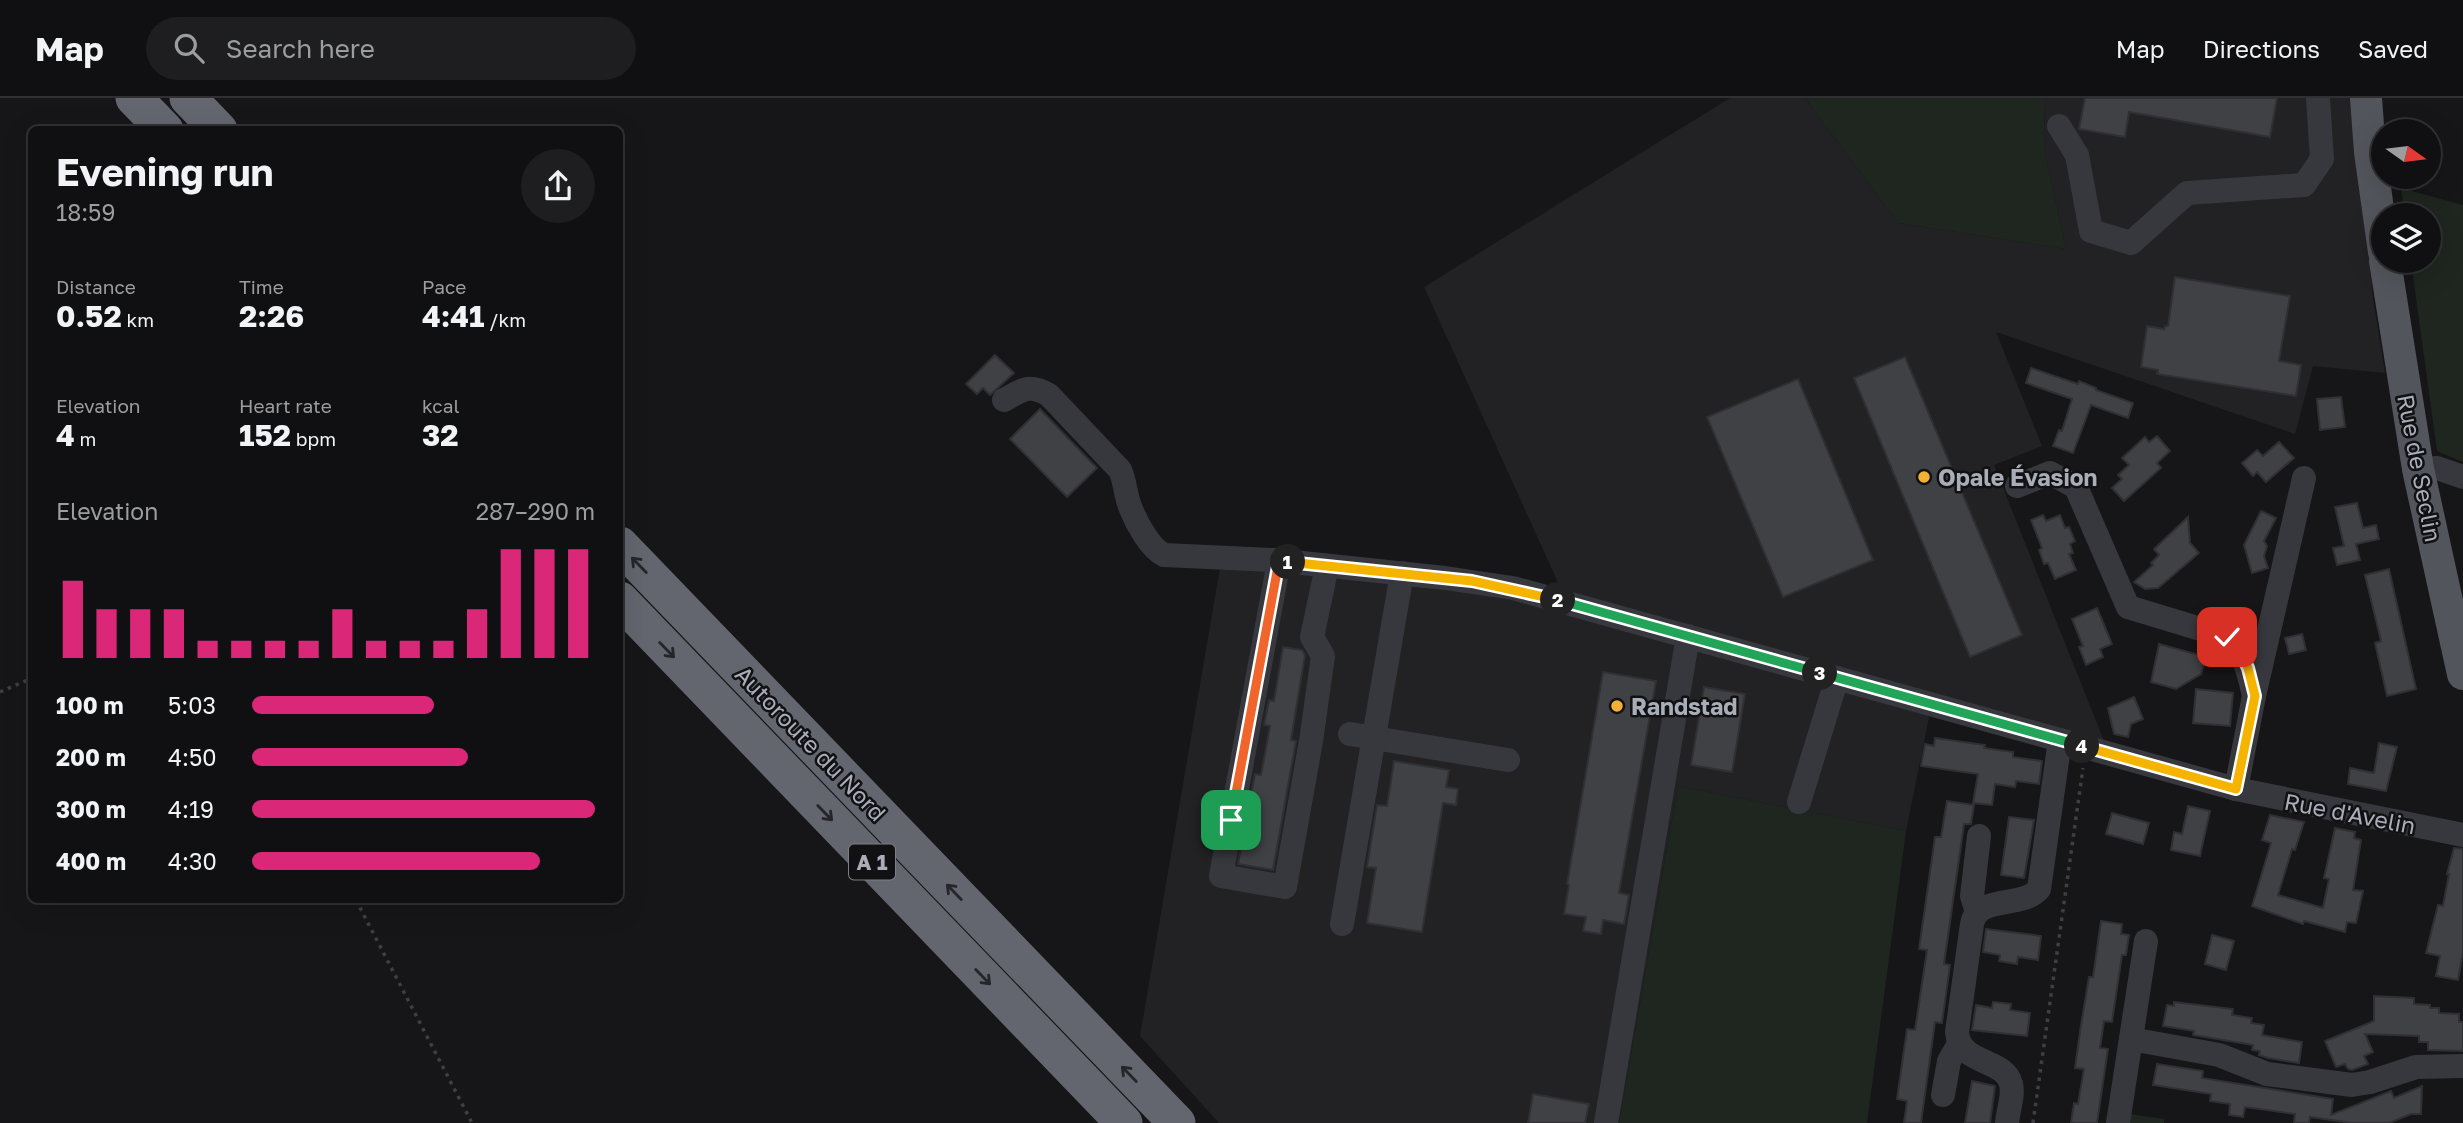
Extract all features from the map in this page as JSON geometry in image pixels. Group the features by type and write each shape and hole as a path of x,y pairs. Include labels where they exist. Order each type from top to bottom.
{"highway":[{"path":"134,98 161,126"},
{"path":"188,98 215,126"},
{"name":"Autoroute du Nord","path":"623,548 1177,1123"},
{"name":"Autoroute du Nord","path":"623,603 1124,1123"}],"main road":[{"path":"2366,98 2377,203"},
{"name":"Rue de Seclin","path":"2387,273 2418,469 2463,674"}],"street":[{"path":"2059,126 2077,155 2091,231 2131,243 2187,193 2304,185 2322,159 2318,98"},
{"name":"Rue d'Avelin","path":"1004,400 1026,388 1040,390 1049,395 1120,470 1130,508 1156,551 1164,555 1279,561 1472,581 1513,588 2236,789 2463,835"},
{"path":"2418,469 2437,468 2463,477"},
{"path":"2017,486 2050,474 2076,486 2128,607 2227,637 2237,646 2248,668 2255,696"},
{"path":"2236,789 2304,478"},
{"path":"1279,561 1221,876 1285,887 1323,656 1312,637 1327,566"},
{"path":"1342,924 1362,736 1402,573"},
{"path":"1606,1123 1688,636"},
{"path":"1799,802 1837,678"},
{"path":"1362,736 1508,760"},
{"path":"2007,1123 2010,1080 2003,1072 1966,1051 1959,1044 1957,1032 1966,965 1973,919 1977,912 1988,906 2029,897 2039,889 2060,740"},
{"path":"1977,912 1972,896 1979,836"},
{"path":"2118,1123 2146,941"},
{"path":"2131,1039 2219,1055 2267,1074 2352,1085 2416,1067 2463,1066"},
{"path":"1943,1096 1949,1061 1959,1044"}],"path":[{"path":"0,692 28,680"},
{"path":"2033,1123 2086,747"},
{"path":"358,903 472,1123"}],"shaded area":[{"path":"1730,98 1805,98 1898,223 2066,249 2044,149 2045,98 2353,98 2373,298 2385,373 2313,366 2295,434 1996,332 2042,446 1994,465 2104,741 1934,693 1906,831 1678,786 1619,1123 1219,1123 1140,1036 1223,550 1561,589 1424,287"},
{"path":"1805,98 2045,98 2044,149 2066,249 1898,223"},
{"path":"2401,189 2463,205 2463,462 2437,451 2413,273 2441,273 2441,203 2403,203"},
{"path":"1678,786 1906,831 1867,1123 1619,1123"},
{"path":"2130,1114 2164,1119 2164,1123 2128,1123"}],"building":[{"path":"2085,98 2277,98 2270,137 2129,112 2125,137 2079,129"},
{"path":"2175,277 2290,296 2279,361 2301,365 2296,396 2157,374 2158,370 2141,367 2147,326 2164,329 2168,326"},
{"path":"995,355 1014,373 990,395 983,388 977,394 966,384"},
{"path":"1905,357 2022,635 1970,657 1854,378"},
{"path":"2031,368 2078,384 2079,381 2133,403 2128,418 2091,405 2073,453 2053,446 2059,430 2062,431 2072,399 2026,383"},
{"path":"1798,379 1873,560 1783,597 1707,417"},
{"path":"2341,397 2345,427 2320,430 2317,399"},
{"path":"1040,409 1097,468 1067,497 1010,439"},
{"path":"2157,436 2170,451 2157,463 2161,468 2124,501 2112,488 2122,479 2118,475 2129,465 2122,458 2145,437 2149,442"},
{"path":"2279,442 2294,458 2266,482 2257,472 2253,476 2242,463 2257,450 2263,456"},
{"path":"2357,503 2363,528 2376,525 2379,539 2356,544 2360,560 2337,565 2333,548 2344,546 2335,507"},
{"path":"2261,511 2276,518 2264,541 2267,546 2264,556 2268,568 2252,573 2244,545"},
{"path":"2043,515 2046,521 2060,515 2065,528 2069,527 2075,541 2070,544 2073,553 2069,554 2076,570 2055,579 2048,563 2044,564 2039,550 2042,548 2031,520"},
{"path":"2188,517 2190,543 2199,553 2158,588 2145,589 2134,582 2153,565 2151,563 2159,555 2154,549"},
{"path":"2389,569 2416,689 2387,696 2375,643 2381,641 2365,575"},
{"path":"2097,608 2112,644 2100,649 2103,657 2086,665 2079,647 2083,646 2072,619"},
{"path":"2302,634 2306,650 2289,654 2285,638"},
{"path":"2159,644 2206,657 2201,674 2176,689 2151,682"},
{"path":"1283,647 1302,650 1305,655 1291,740 1296,741 1273,870 1238,864 1255,774 1261,775 1270,726 1264,725 1269,700 1274,701"},
{"path":"1603,672 1656,681 1619,893 1629,895 1624,924 1603,920 1601,934 1583,931 1586,917 1564,914"},
{"path":"1704,687 1745,694 1732,772 1691,765"},
{"path":"2196,689 2233,693 2230,726 2193,723"},
{"path":"2134,697 2143,719 2131,724 2128,737 2114,734 2108,708"},
{"path":"1935,738 1985,745 1984,748 2013,752 2013,757 2042,761 2039,784 2016,781 2015,787 1995,784 1992,805 1973,803 1978,774 1921,766 1925,744 1934,746"},
{"path":"2379,743 2397,747 2386,791 2348,784 2350,768 2374,773"},
{"path":"1394,761 1449,770 1446,787 1458,789 1456,805 1443,803 1422,932 1367,923 1376,868 1367,867 1377,805 1387,806"},
{"path":"1947,801 1974,805 1971,824 1964,824 1944,964 1950,965 1942,1023 1935,1022 1921,1123 1904,1123 1907,1101 1897,1099 1907,1029 1915,1030 1927,950 1919,949 1935,837 1941,837"},
{"path":"2188,806 2210,811 2200,856 2171,850 2174,832 2182,834"},
{"path":"2112,813 2149,823 2143,844 2106,834"},
{"path":"2270,815 2304,822 2295,850 2292,849 2278,895 2323,908 2329,879 2324,878 2335,828 2355,832 2354,838 2361,840 2353,890 2363,891 2356,923 2347,922 2345,932 2304,921 2303,924 2252,906 2271,843 2262,840"},
{"path":"2009,817 2034,820 2024,878 2001,875"},
{"path":"2454,848 2463,849 2463,952 2458,980 2436,976 2440,956 2426,953 2438,905 2443,906"},
{"path":"2101,921 2122,924 2121,934 2129,935 2126,955 2122,955 2112,1022 2104,1021 2100,1048 2108,1049 2097,1123 2071,1123 2074,1103 2078,1104 2084,1069 2075,1068"},
{"path":"1986,929 2041,936 2038,960 2018,957 2017,964 1999,961 2000,955 1983,952"},
{"path":"2212,935 2234,941 2226,970 2205,964"},
{"path":"2374,996 2414,998 2414,1004 2439,1008 2439,1013 2459,1014 2459,1022 2463,1022 2463,1051 2428,1050 2428,1042 2419,1042 2419,1036 2365,1034 2373,1052 2364,1056 2368,1064 2352,1070 2345,1064 2336,1067 2325,1041 2374,1021"},
{"path":"1993,1002 2011,1004 2010,1010 2030,1013 2027,1036 1972,1030 1976,1005 1992,1008"},
{"path":"2174,1002 2233,1009 2232,1015 2252,1018 2251,1023 2264,1025 2262,1035 2302,1042 2299,1063 2259,1055 2260,1051 2252,1050 2253,1045 2193,1035 2194,1031 2163,1026 2167,1005 2174,1006"},
{"path":"2157,1064 2203,1071 2202,1078 2333,1099 2331,1115 2391,1091 2394,1098 2422,1086 2421,1114 2411,1114 2389,1123 2352,1123 2310,1117 2309,1123 2294,1123 2295,1114 2245,1107 2243,1117 2229,1115 2230,1104 2210,1101 2211,1094 2153,1085"},
{"path":"1972,1081 1995,1086 1990,1123 1965,1123"},
{"path":"1533,1094 1589,1104 1585,1123 1528,1123"}],"place":[{"name":"Opale Évasion","path":"1924,477"},
{"name":"Randstad","path":"1617,706"}],"route":[{"path":"1231,820 1279,561 1446,578 1513,588 2236,789 2255,696 2248,668 2237,646 2227,637"}]}
